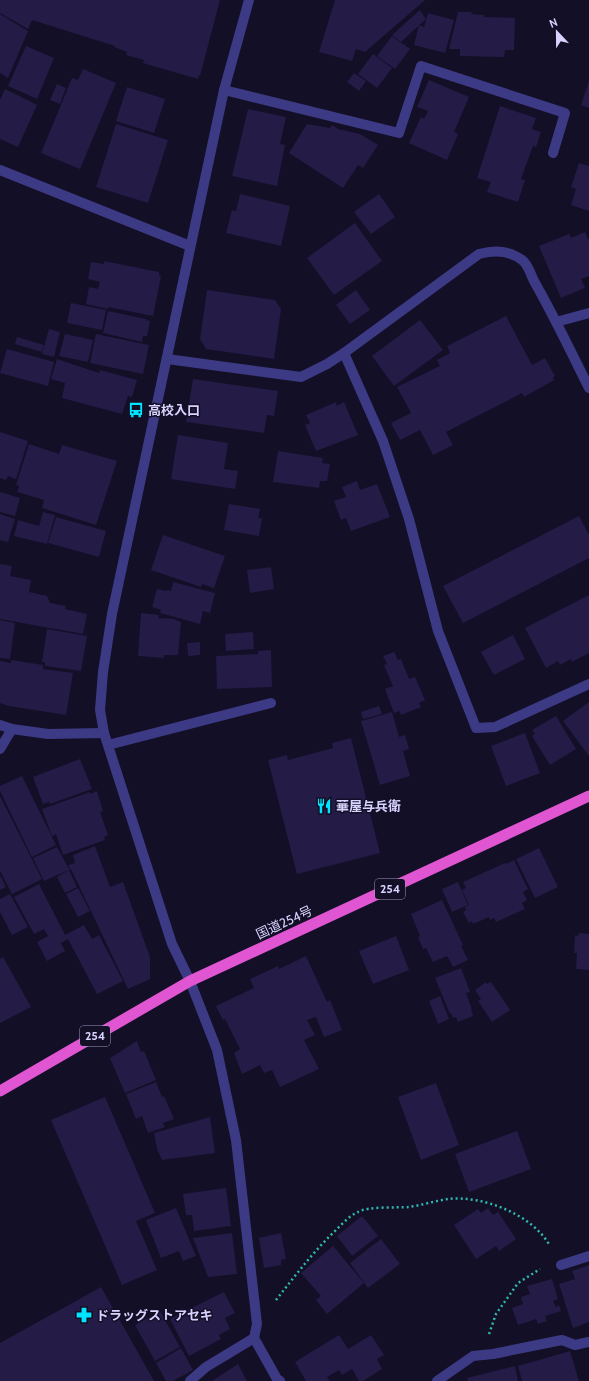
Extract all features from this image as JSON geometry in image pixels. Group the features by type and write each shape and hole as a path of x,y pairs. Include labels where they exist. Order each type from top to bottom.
{"highway":[{"name":"国道254号","path":"0,1091 190,981 589,796"}],"street":[{"path":"249,0 224,90 112,614 102,672 100,710 104,733 172,944 190,981 217,1050 236,1140 257,1324 254,1338 277,1379 280,1381"},
{"path":"224,90 399,133 421,66 565,113 553,152"},
{"path":"0,170 190,246"},
{"path":"167,359 301,377 327,364 344,353 479,254 489,251 499,251 513,255 524,261 589,388"},
{"path":"556,322 589,313"},
{"path":"344,353 383,441 409,519 438,631 476,728 494,727 589,684"},
{"path":"108,745 271,703"},
{"path":"0,725 12,729 48,734 104,733"},
{"path":"0,749 12,729"},
{"path":"561,1265 589,1256"},
{"path":"190,1381 206,1367 254,1338"},
{"path":"437,1381 473,1356 493,1354 562,1340 575,1345 589,1342"}],"path":[{"path":"257,1324 316,1249 344,1222 359,1211 410,1207 449,1199 471,1199 506,1209 533,1225 546,1239 561,1265 542,1268 518,1283 496,1314 489,1335 473,1356"}],"building":[{"path":"0,0 220,0 198,79 143,63 144,60 126,55 127,52 114,47 115,46 32,20 28,29 0,13"},
{"path":"335,0 425,0 365,52 356,49 352,61 319,52"},
{"path":"420,10 426,19 401,42 392,35"},
{"path":"458,12 472,12 471,14 484,15 484,17 515,18 514,50 505,50 504,57 460,56 460,49 449,49"},
{"path":"428,13 454,20 445,53 414,45 419,25 424,27"},
{"path":"0,14 28,31 8,78 0,73"},
{"path":"392,36 410,49 395,69 377,56"},
{"path":"26,46 54,58 37,99 8,86"},
{"path":"373,54 392,68 377,88 358,74"},
{"path":"83,69 116,83 80,169 41,153 72,78 78,80"},
{"path":"354,73 366,81 359,91 347,82"},
{"path":"429,80 469,97 454,132 458,134 447,160 409,143 421,117 424,119 428,111 417,107"},
{"path":"589,81 589,108 581,105"},
{"path":"57,84 66,88 60,104 50,100"},
{"path":"127,87 165,99 154,133 116,121"},
{"path":"5,89 37,105 18,147 0,139 0,100"},
{"path":"500,106 536,118 532,129 541,132 536,147 533,146 521,179 525,180 518,202 487,192 491,182 477,178"},
{"path":"248,109 286,117 280,144 285,145 277,186 232,176"},
{"path":"116,124 168,140 148,203 96,187"},
{"path":"307,124 330,128 332,125 338,129 360,134 378,145 363,168 358,165 343,188 289,153"},
{"path":"579,163 589,166 589,211 571,205 576,189 571,187"},
{"path":"240,194 290,206 281,246 226,233 232,210 236,211"},
{"path":"379,194 395,217 371,234 354,212"},
{"path":"355,223 382,261 334,295 307,258"},
{"path":"585,232 589,239 589,276 581,279 585,288 561,298 539,246 569,234 571,238"},
{"path":"104,261 159,272 159,275 161,276 153,316 86,304 89,287 98,289 100,282 88,279 91,262 104,264"},
{"path":"207,290 275,300 281,309 274,359 206,349 200,339"},
{"path":"356,290 370,310 350,324 336,305"},
{"path":"71,303 106,310 102,330 67,323"},
{"path":"108,311 150,321 147,336 143,336 142,342 103,333"},
{"path":"506,316 532,365 545,358 555,376 553,377 554,380 524,397 522,393 446,432 453,445 433,455 420,430 400,440 391,423 411,413 397,387 440,366 437,360 450,353 447,346"},
{"path":"420,320 443,350 394,386 372,356"},
{"path":"49,329 60,332 54,357 42,354"},
{"path":"65,334 93,340 88,362 59,356"},
{"path":"96,334 149,345 143,374 90,363"},
{"path":"17,337 44,345 42,352 15,344"},
{"path":"7,349 54,362 48,386 0,373"},
{"path":"57,359 99,373 100,370 137,380 132,397 128,396 122,414 62,398 65,383 51,379"},
{"path":"193,379 278,391 274,416 267,415 264,433 186,422"},
{"path":"336,402 337,406 344,402 358,435 316,451 305,425 310,423 306,415"},
{"path":"0,432 28,441 16,479 8,476 6,480 0,478"},
{"path":"178,435 228,443 224,469 238,471 235,489 171,479"},
{"path":"29,444 59,454 62,445 117,461 96,525 42,508 44,500 17,492 19,486 16,485"},
{"path":"278,451 323,458 322,463 330,464 327,481 320,481 319,488 273,482"},
{"path":"357,481 360,490 377,484 390,517 351,531 346,518 341,520 334,501 346,497 342,487"},
{"path":"0,492 20,498 15,516 0,512"},
{"path":"229,504 260,509 258,518 262,518 259,536 224,530"},
{"path":"43,512 55,515 47,544 14,536 18,520 39,526"},
{"path":"0,514 15,519 8,542 0,540"},
{"path":"579,516 589,535 589,558 463,623 443,586"},
{"path":"56,517 106,531 99,557 48,543"},
{"path":"163,535 225,556 214,588 202,584 201,587 151,570"},
{"path":"0,564 12,566 10,576 31,580 29,592 47,596 50,603 66,606 65,609 87,614 83,634 0,619"},
{"path":"271,567 274,589 250,593 247,570"},
{"path":"173,582 215,593 210,613 203,611 200,624 160,613 161,610 152,607 157,589 171,591"},
{"path":"589,595 589,653 572,662 571,659 560,665 558,661 546,668 525,628"},
{"path":"141,613 159,615 158,618 174,619 181,622 178,655 164,655 164,658 138,656"},
{"path":"0,620 15,623 10,659 0,658"},
{"path":"47,629 87,636 81,671 45,666 45,662 42,662"},
{"path":"253,632 254,649 226,651 225,634"},
{"path":"513,635 525,659 494,675 481,652"},
{"path":"200,642 200,655 188,656 187,643"},
{"path":"271,650 272,687 217,689 216,656 258,654 258,651"},
{"path":"394,652 398,660 401,659 409,679 415,677 425,700 419,703 421,707 401,715 400,711 394,713 385,689 393,686 384,665 387,664 383,656"},
{"path":"11,660 43,665 43,669 73,673 66,715 9,706 0,703 0,661 11,663"},
{"path":"589,702 589,756 563,721"},
{"path":"379,706 382,714 363,719 361,712"},
{"path":"392,712 399,737 405,735 409,749 403,751 410,776 380,785 361,721"},
{"path":"556,716 576,749 550,765 532,736 535,734 532,730"},
{"path":"525,733 540,773 506,786 491,746"},
{"name":"華屋与兵衛","path":"351,738 380,853 297,874 268,760 287,755 288,760 333,748 332,743"},
{"path":"80,759 92,789 50,804 49,802 43,804 33,777"},
{"path":"22,776 56,845 32,857 0,791 0,786"},
{"path":"97,791 103,811 100,812 108,835 104,837 105,840 63,855 56,834 52,836 42,809 90,792 90,794"},
{"path":"0,796 42,879 12,894 0,871"},
{"path":"95,846 110,887 123,882 150,957 150,979 128,989 71,869 44,881 33,858 57,847 70,869 68,865 75,863 73,855"},
{"path":"539,848 558,887 535,898 516,859"},
{"path":"514,860 528,889 523,892 527,900 522,903 525,909 496,922 494,918 490,920 489,917 473,924 472,921 469,923 463,912 466,910 465,907 469,905 462,890 466,888 463,882"},
{"path":"69,870 77,887 65,893 57,877"},
{"path":"0,875 6,887 0,890"},
{"path":"458,882 468,905 452,912 442,889"},
{"path":"39,884 65,935 84,925 92,939 99,935 123,981 97,994 68,939 61,943 65,951 47,961 37,942 48,936 44,929 34,934 14,897"},
{"path":"78,888 90,911 78,917 66,894"},
{"path":"10,894 28,927 12,935 0,912 0,899"},
{"path":"442,900 463,945 461,946 468,960 453,967 447,956 433,962 426,948 423,949 418,937 420,936 411,914"},
{"path":"579,933 589,934 589,970 576,969 577,953 574,953 575,935 578,936"},
{"path":"396,936 409,970 373,984 359,951"},
{"path":"306,956 327,1002 330,1000 342,1030 324,1037 316,1017 307,1020 315,1035 304,1040 319,1069 280,1087 272,1070 264,1073 260,1065 242,1074 234,1053 240,1049 225,1019 223,1020 216,1006 254,988 250,979 278,966 279,969"},
{"path":"3,957 31,1007 0,1023 0,959"},
{"path":"461,968 470,992 466,993 473,1016 458,1022 456,1017 453,1018 451,1013 450,1014 435,978"},
{"path":"486,982 487,984 491,982 510,1010 492,1022 478,1001 481,999 475,990"},
{"path":"440,996 449,1019 438,1024 429,1001"},
{"path":"137,1041 141,1052 144,1051 156,1080 125,1093 110,1058"},
{"path":"156,1082 174,1119 163,1123 165,1127 148,1133 142,1116 136,1119 126,1094"},
{"path":"436,1083 459,1145 421,1160 398,1097"},
{"path":"105,1097 155,1213 136,1221 157,1270 122,1285 51,1120"},
{"path":"210,1117 215,1153 162,1160 157,1149 154,1133"},
{"path":"517,1131 531,1169 469,1192 455,1154"},
{"path":"226,1188 231,1226 194,1231 192,1215 186,1215 183,1194"},
{"path":"176,1208 196,1256 183,1261 179,1251 161,1258 146,1220"},
{"path":"488,1208 493,1215 498,1212 516,1239 499,1251 496,1246 476,1259 454,1225 478,1209 481,1213"},
{"path":"362,1216 378,1236 352,1256 337,1236"},
{"path":"232,1233 237,1274 208,1277 193,1238"},
{"path":"281,1233 286,1259 281,1260 281,1265 264,1268 259,1238"},
{"path":"381,1239 400,1264 368,1288 350,1263"},
{"path":"333,1246 364,1283 327,1314 316,1300 321,1296 301,1273"},
{"path":"589,1265 589,1322 573,1328 559,1284 575,1279 572,1271"},
{"path":"552,1279 558,1299 553,1301 556,1307 559,1305 561,1311 545,1316 547,1321 538,1324 536,1319 518,1325 512,1308 523,1304 521,1297 530,1294 527,1286"},
{"name":"ドラッグストアセキ","path":"101,1287 154,1381 0,1381 0,1343"},
{"path":"224,1292 235,1313 225,1318 230,1329 219,1335 221,1339 189,1356 170,1319"},
{"path":"160,1311 180,1347 155,1361 135,1325"},
{"path":"339,1335 348,1349 371,1335 384,1355 377,1359 382,1369 363,1381 359,1381 352,1369 342,1375 339,1370 327,1377 330,1381 306,1381 295,1362"},
{"path":"181,1348 193,1370 173,1381 166,1381 156,1363"},
{"path":"570,1351 579,1381 522,1381 518,1366"},
{"path":"238,1364 247,1381 212,1381"},
{"path":"515,1366 518,1381 468,1381 467,1378"}],"place":[{"name":"高校入口","path":"136,410"},
{"name":"華屋与兵衛","path":"324,806"},
{"name":"ドラッグストアセキ","path":"84,1315"}]}
